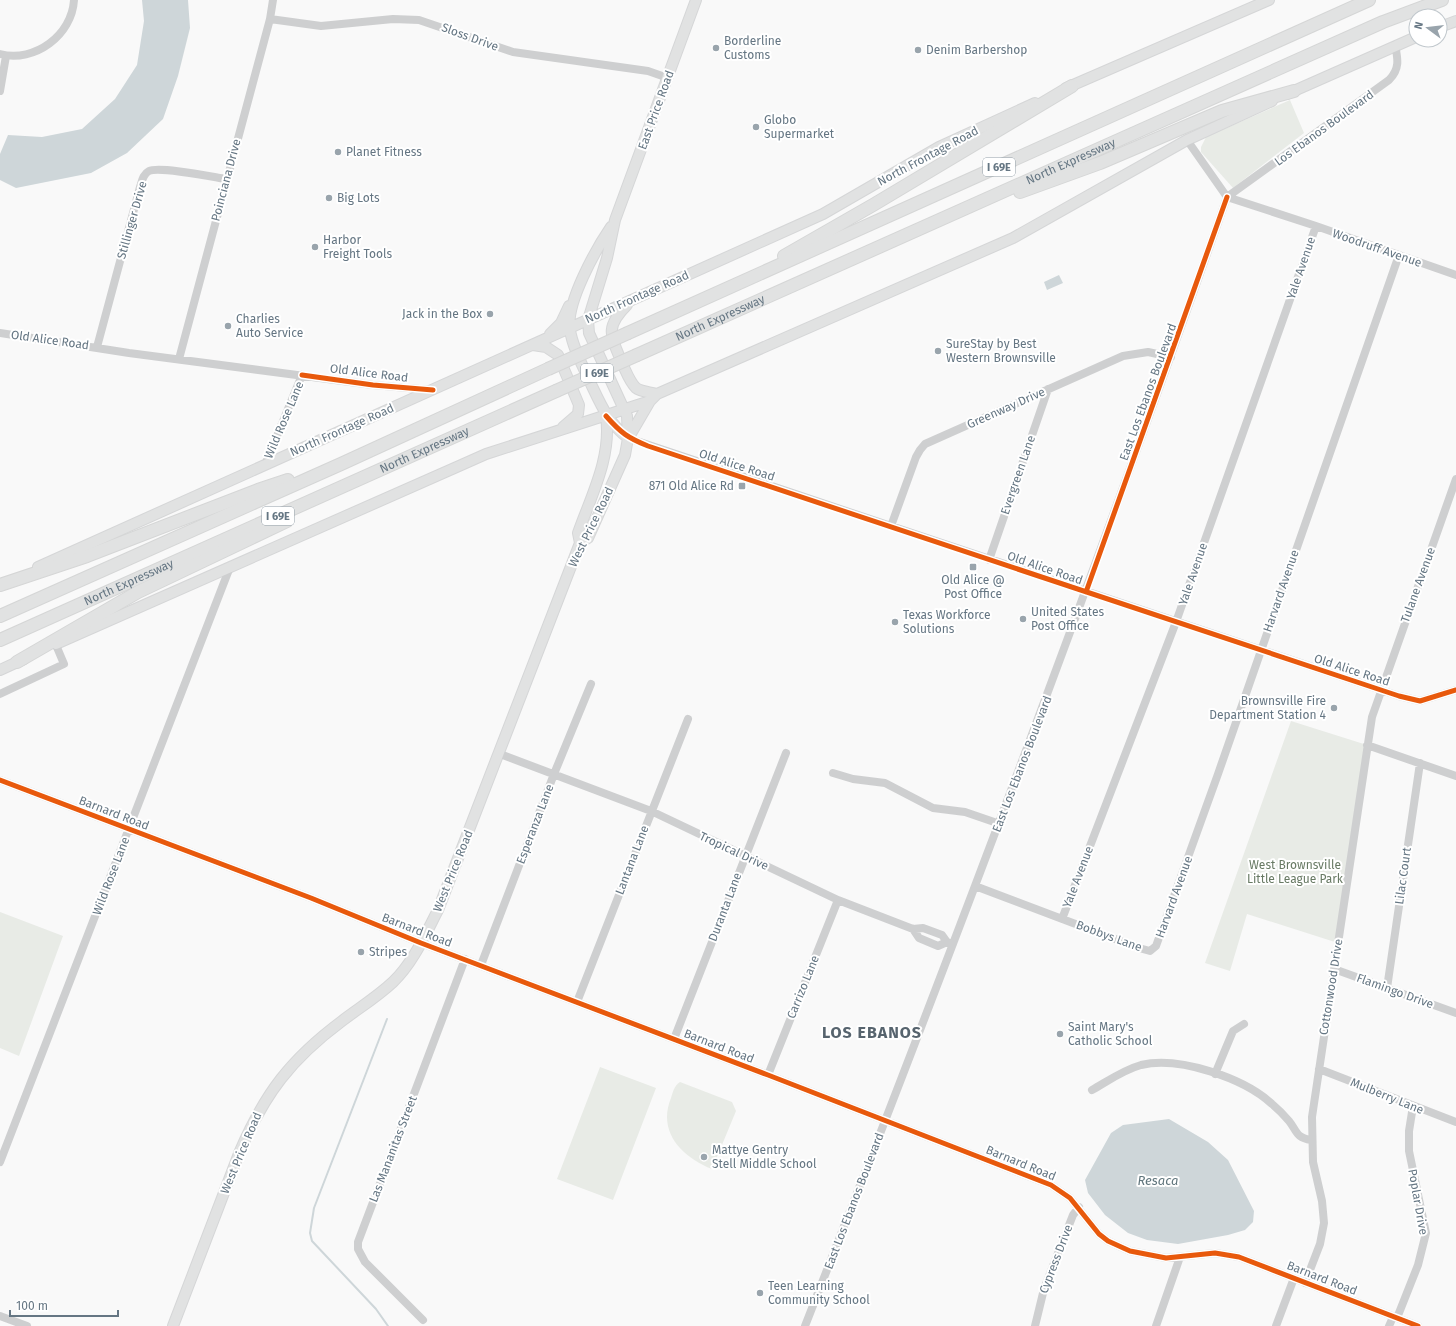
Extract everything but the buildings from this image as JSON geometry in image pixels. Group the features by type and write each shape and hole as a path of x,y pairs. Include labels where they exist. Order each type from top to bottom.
{"highway":[{"name":"North Expressway","path":"0,616 341,464 548,369 1369,0"},
{"name":"North Expressway","path":"0,640 1383,22 1442,0"},
{"path":"720,292 873,205 1072,86"},
{"path":"917,230 1100,162 1222,111 1294,91"},
{"path":"0,585 86,556 258,490 341,464"},
{"path":"17,662 138,592 294,517 341,487"}],"main road":[{"name":"East Price Road","path":"624,410 589,333 588,320 607,258 615,220 696,0"},
{"name":"North Frontage Road","path":"0,585 823,214 939,147 1072,86 1269,0"},
{"path":"0,670 486,454 624,410 1013,238 1187,140 1408,40"},
{"name":"East Price Road","path":"606,416 573,346 569,328 580,285 592,256 615,220"},
{"path":"546,338 561,323 580,285"},
{"path":"633,299 616,316 610,336 630,380 637,389 653,398"},
{"path":"533,345 546,347 558,355 579,404 578,414 554,433"},
{"path":"606,416 620,432 628,438 653,398"},
{"name":"West Price Road","path":"173,1326 240,1151 254,1119 268,1096 299,1058 337,1025 394,982 421,943 438,910 500,754 580,543 588,538 624,455 628,438 628,423 624,410"},
{"path":"580,543 578,533 607,448 608,430 606,416"}],"street":[{"path":"0,91 3,55 31,53 49,45 69,22 73,11 74,0"},
{"name":"Poinciana Drive","path":"179,359 270,19 273,0"},
{"name":"Sloss Drive","path":"270,19 321,26 393,19 419,20 513,52 648,71 668,78"},
{"name":"Los Ebanos Boulevard","path":"1227,197 1396,74 1399,62 1395,45"},
{"path":"1187,140 1227,197"},
{"name":"Stillinger Drive","path":"97,347 140,187 146,174 150,170 162,170 226,179"},
{"name":"Woodruff Avenue","path":"1227,197 1316,226 1456,275"},
{"name":"East Los Ebanos Boulevard","path":"805,1326 885,1121 950,943 1000,824 1171,358 1227,197"},
{"name":"Yale Avenue","path":"1062,919 1176,622 1316,226"},
{"name":"Harvard Avenue","path":"1154,950 1218,774 1399,255"},
{"name":"Old Alice Road","path":"0,333 373,385 432,390"},
{"name":"Greenway Drive","path":"891,526 916,457 925,444 1048,389 1132,354 1148,352 1171,358"},
{"name":"Wild Rose Lane","path":"265,465 302,375"},
{"name":"Evergreen Lane","path":"989,560 1048,389"},
{"name":"Old Alice Road","path":"628,438 722,471 1381,690 1420,701 1456,690"},
{"name":"Tulane Avenue","path":"1381,690 1456,479"},
{"name":"Wild Rose Lane","path":"0,1162 230,567"},
{"path":"0,694 64,664 56,645"},
{"name":"Esperanza Lane","path":"481,965 554,774 591,684"},
{"name":"Cottonwood Drive","path":"1305,1283 1320,1244 1324,1222 1322,1200 1312,1162 1312,1117 1367,745 1372,717 1381,690"},
{"name":"Lantana Lane","path":"577,1002 688,719"},
{"path":"1367,745 1456,776"},
{"name":"Tropical Drive","path":"500,754 651,811 838,900 913,929 923,928 942,935 950,943"},
{"name":"Duranta Lane","path":"674,1039 786,754"},
{"name":"Lilac Court","path":"1387,988 1420,764"},
{"path":"833,773 853,780 885,783 933,808 965,812 1000,824"},
{"name":"Barnard Road","path":"0,780 310,898 421,943 768,1075 1051,1186 1070,1198 1099,1234 1118,1246 1154,1257 1180,1257 1203,1254 1226,1254 1239,1257 1418,1326"},
{"name":"Bobbys Lane","path":"975,886 1139,948 1150,951 1154,950"},
{"name":"Carrizo Lane","path":"768,1075 838,900"},
{"name":"Tropical Drive","path":"913,929 919,938 938,946 950,943"},
{"name":"Las Mananitas Street","path":"423,1320 365,1262 358,1249 358,1242 465,959"},
{"name":"Flamingo Drive","path":"1334,969 1456,1013"},
{"path":"1215,1074 1233,1031 1244,1024"},
{"path":"1092,1090 1122,1072 1151,1063 1174,1064 1215,1074 1241,1083 1261,1095 1287,1118 1293,1125 1295,1132 1303,1138 1311,1140"},
{"name":"Mulberry Lane","path":"1319,1069 1456,1122"},
{"name":"Poplar Drive","path":"1389,1326 1395,1317 1418,1266 1426,1233 1409,1151 1409,1131 1413,1106"},
{"name":"Cypress Drive","path":"1035,1326 1037,1313 1060,1248 1078,1207"},
{"path":"1156,1326 1180,1257"},
{"path":"1276,1326 1294,1278"},
{"path":"0,1316 27,1326"}],"green space":[{"path":"1290,100 1304,133 1233,188 1201,152 1201,147 1206,137"},
{"name":"West Brownsville Little League Park","path":"1291,721 1367,745 1338,943 1247,914 1230,971 1205,963"},
{"path":"0,912 63,936 19,1056 0,1048"},
{"path":"600,1067 656,1088 613,1200 557,1179"},
{"path":"680,1082 732,1102 736,1111 712,1169 691,1158 675,1142 670,1132 667,1122 668,1110 674,1089"}],"water":[{"path":"142,0 188,0 190,28 178,76 163,119 127,153 91,173 16,188 0,180 0,154 8,135 42,137 82,129 115,99 137,65 144,21"},
{"path":"1059,275 1063,283 1047,290 1044,282"},
{"name":"Resaca","path":"1169,1119 1208,1142 1228,1160 1254,1211 1253,1222 1245,1230 1228,1235 1178,1244 1147,1240 1128,1233 1105,1215 1088,1193 1085,1180 1111,1133 1123,1125"}],"waterway":[{"path":"387,1019 314,1208 310,1233 312,1241 376,1309 388,1326"}],"cycle path":[{"path":"1086,592 1227,197"},
{"path":"302,375 373,385 433,390"},
{"path":"606,416 625,434 648,446 1399,696 1420,701 1456,690"},
{"path":"0,780 311,898 421,943 768,1075 1051,1185 1070,1198 1099,1234 1108,1241 1130,1251 1166,1258 1215,1253 1239,1257 1418,1326"}],"place":[{"name":"Borderline Customs","path":"716,48"},
{"name":"Denim Barbershop","path":"918,50"},
{"name":"Globo Supermarket","path":"756,127"},
{"name":"Planet Fitness","path":"338,152"},
{"name":"Big Lots","path":"329,198"},
{"name":"Harbor Freight Tools","path":"315,247"},
{"name":"Jack in the Box","path":"490,314"},
{"name":"Charlies Auto Service","path":"228,326"},
{"name":"SureStay by Best Western Brownsville","path":"938,351"},
{"name":"871 Old Alice Rd","path":"742,486"},
{"name":"Old Alice @ Post Office","path":"973,567"},
{"name":"United States Post Office","path":"1023,619"},
{"name":"Texas Workforce Solutions","path":"895,622"},
{"name":"Brownsville Fire Department Station 4","path":"1334,708"},
{"name":"Stripes","path":"361,952"},
{"name":"Saint Mary's Catholic School","path":"1060,1034"},
{"name":"Mattye Gentry Stell Middle School","path":"704,1157"},
{"name":"Teen Learning Community School","path":"760,1293"}],"district":[{"name":"LOS EBANOS","path":"872,1032"}]}
